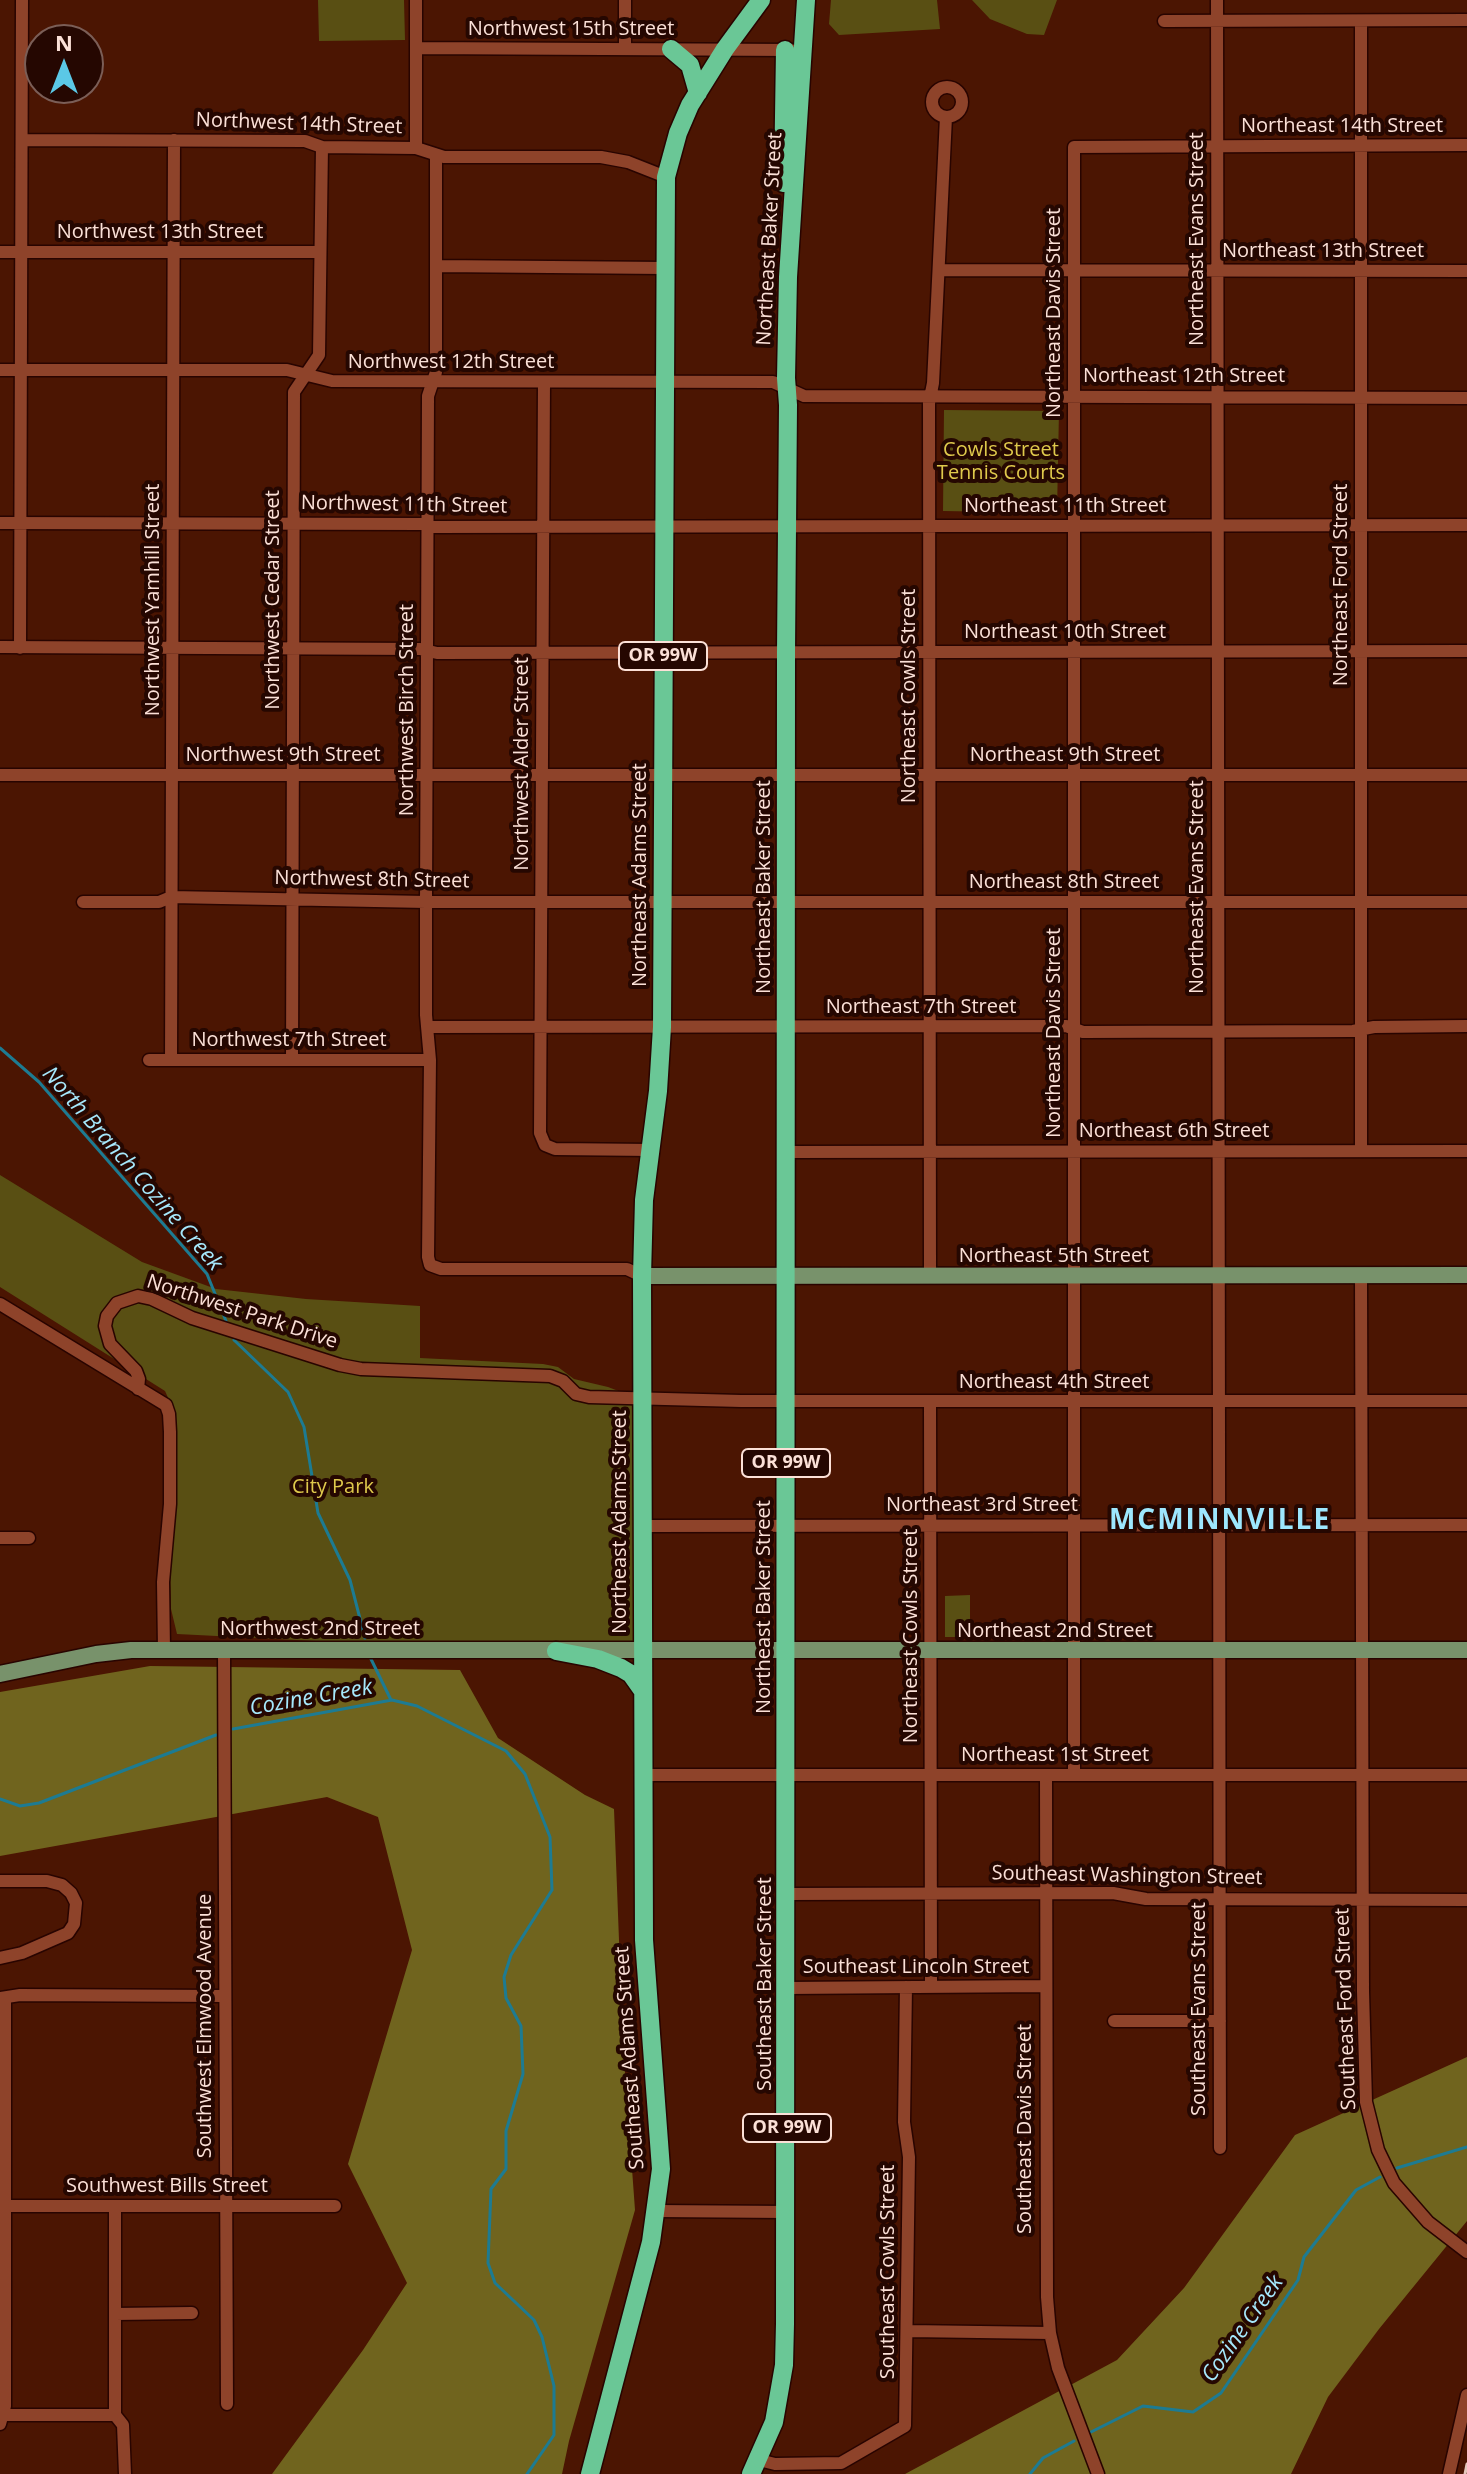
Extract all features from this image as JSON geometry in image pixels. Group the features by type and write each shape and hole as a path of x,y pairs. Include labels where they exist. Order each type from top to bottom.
{"highway":[{"name":"Northeast Adams Street","path":"643,1775 642,1276 644,1200 662,1027 666,177 678,133 698,93 761,0"},
{"name":"Northeast Baker Street","path":"787,1775 785,1027 788,277 794,50 806,0"},
{"path":"671,49 690,65 698,93"},
{"path":"556,1651 598,1659 621,1668 631,1674 643,1691"},
{"name":"Southeast Adams Street","path":"590,2474 651,2242 661,2169 644,1940 643,1775"},
{"name":"Southeast Baker Street","path":"755,2467 769,2437 784,2365 787,1775"}],"main road":[{"name":"Northeast 5th Street","path":"642,1276 1467,1275"},
{"name":"Northwest 2nd Street","path":"0,1674 96,1654 164,1649 643,1650"},
{"name":"Northeast 2nd Street","path":"643,1650 1467,1650"}],"street":[{"path":"20,648 22,0"},
{"path":"416,0 416,148"},
{"path":"625,0 625,49"},
{"name":"Northeast Evans Street","path":"1217,0 1217,1774"},
{"path":"1164,21 1467,20"},
{"name":"Northeast Ford Street","path":"1361,21 1361,1149"},
{"name":"Northwest 15th Street","path":"416,48 794,50"},
{"name":"Northeast Cowls Street","path":"930,1276 930,396 946,117"},
{"name":"Northwest 14th Street","path":"22,140 305,141 322,147 416,148 436,156 601,157 628,162 666,177"},
{"name":"Northwest Yamhill Street","path":"171,1060 174,140"},
{"name":"Northeast 14th Street","path":"1074,147 1467,145"},
{"name":"Northwest Cedar Street","path":"292,1060 294,392 319,355 322,147"},
{"name":"Northeast Davis Street","path":"1074,147 1074,1775"},
{"name":"Northwest Birch Street","path":"436,156 436,372 428,396 426,902 430,1265 441,1269 627,1269 642,1276"},
{"name":"Northwest 13th Street","path":"0,252 320,252"},
{"path":"437,266 664,268"},
{"name":"Northeast 13th Street","path":"939,270 1467,271"},
{"name":"Northwest 12th Street","path":"0,370 287,370 332,381 664,382"},
{"name":"Northwest Alder Street","path":"544,382 540,1133 545,1145 555,1149 651,1150"},
{"name":"Northeast 12th Street","path":"664,382 773,382 804,396 1467,398"},
{"name":"Northwest 11th Street","path":"0,523 663,527"},
{"name":"Northeast 11th Street","path":"663,527 1467,525"},
{"name":"Northeast 10th Street","path":"0,647 542,653 1467,651"},
{"name":"Northwest 9th Street","path":"0,775 662,775"},
{"name":"Northeast 9th Street","path":"662,775 1467,775"},
{"name":"Northwest 8th Street","path":"83,902 159,902 171,897 292,899 299,902 662,902"},
{"name":"Northeast 8th Street","path":"662,902 1467,902"},
{"name":"Northeast 7th Street","path":"662,1027 1066,1026 1083,1032 1217,1032 1467,1026"},
{"path":"427,1027 662,1027"},
{"name":"Northwest 7th Street","path":"149,1060 430,1060"},
{"name":"Northeast 6th Street","path":"786,1152 1467,1151"},
{"path":"1361,1276 1363,1775"},
{"name":"Northwest Park Drive","path":"138,1389 136,1371 110,1344 105,1326 107,1316 117,1303 138,1296 152,1299 192,1318 340,1365 361,1369 550,1376 563,1381 582,1396 642,1400"},
{"path":"0,1304 166,1405 170,1432 170,1504 163,1582 164,1649"},
{"name":"Northeast 4th Street","path":"642,1400 1467,1401"},
{"name":"Northeast Cowls Street","path":"930,1401 930,1775"},
{"name":"Northeast 3rd Street","path":"642,1526 1467,1525"},
{"path":"0,1538 29,1538"},
{"name":"Southwest Elmwood Avenue","path":"224,1649 227,2404"},
{"name":"Southeast Evans Street","path":"1217,1774 1220,2148"},
{"name":"Northeast 1st Street","path":"643,1775 1467,1775"},
{"path":"930,1775 931,1986"},
{"name":"Southeast Davis Street","path":"1046,1775 1045,2257 1050,2333 1071,2407 1098,2474"},
{"name":"Southeast Ford Street","path":"1363,1775 1364,2077 1371,2128 1385,2168 1408,2202 1467,2252"},
{"path":"0,1881 47,1881 62,1885 76,1903 74,1924 68,1933 22,1953 0,1958"},
{"name":"Southeast Washington Street","path":"787,1894 1113,1893 1146,1899 1467,1900"},
{"name":"Southeast Lincoln Street","path":"787,1988 1045,1986"},
{"name":"Southeast Cowls Street","path":"755,2467 785,2462 841,2463 902,2430 907,2421 909,2157 904,2122 906,1987"},
{"path":"115,2415 1,2418 5,2406 2,1998 20,1995 225,1996"},
{"path":"1114,2021 1220,2021"},
{"name":"Southwest Bills Street","path":"2,2206 335,2206"},
{"path":"115,2206 115,2415 123,2425 125,2474"},
{"path":"657,2211 786,2212"},
{"path":"115,2314 192,2313"},
{"path":"908,2331 1050,2333"},
{"path":"1449,2474 1467,2395"},
{"path":"769,2437 775,2454 785,2462"}],"green space":[{"path":"318,0 404,0 405,40 319,41"},
{"path":"831,0 937,0 940,29 839,35 829,24"},
{"path":"972,0 1057,0 1044,35 1027,34 990,19"},
{"name":"Cowls Street Tennis Courts","path":"944,410 1059,411 1057,513 943,511"},
{"name":"City Park","path":"0,1175 142,1262 216,1289 306,1299 420,1306 420,1358 543,1364 558,1367 574,1379 642,1400 643,1650 494,1650 177,1634 171,1609 170,1567 176,1493 174,1411 165,1391 0,1287"},
{"path":"970,1595 970,1637 945,1637 945,1596"}],"shaded area":[{"path":"150,1666 460,1670 498,1738 585,1795 614,1809 623,2045 635,2210 562,2474 272,2474 363,2350 407,2283 348,2164 412,1950 378,1817 327,1797 0,1856 0,1692"},
{"path":"1467,2057 1467,2221 1328,2397 1291,2474 905,2474 1117,2360 1184,2288 1295,2135"}],"waterway":[{"name":"North Branch Cozine Creek","path":"0,1048 39,1082 207,1274 226,1321"},
{"name":"North Branch Cozine Creek","path":"234,1340 288,1392 304,1427 318,1513 350,1580 365,1638"},
{"name":"North Branch Cozine Creek","path":"370,1657 391,1700"},
{"name":"Cozine Creek","path":"233,1729 392,1700 417,1706 506,1751 525,1774 550,1837 552,1890 511,1955 504,1977 506,1998 521,2026 523,2074 506,2131 506,2169 491,2189 488,2263 495,2283 534,2320 542,2337 554,2386 554,2435 527,2474"},
{"name":"Cozine Creek","path":"0,1799 20,1806 39,1803 216,1735"},
{"name":"Cozine Creek","path":"1397,2168 1467,2147"},
{"name":"Cozine Creek","path":"1091,2432 1143,2406 1193,2412 1221,2393 1298,2280 1304,2257 1356,2190 1380,2177"},
{"name":"Cozine Creek","path":"1030,2474 1043,2458 1074,2441"}],"railway":[{"path":"1465,2474 1467,2464"}],"district":[{"name":"MCMINNVILLE","path":"1220,1521"}]}
